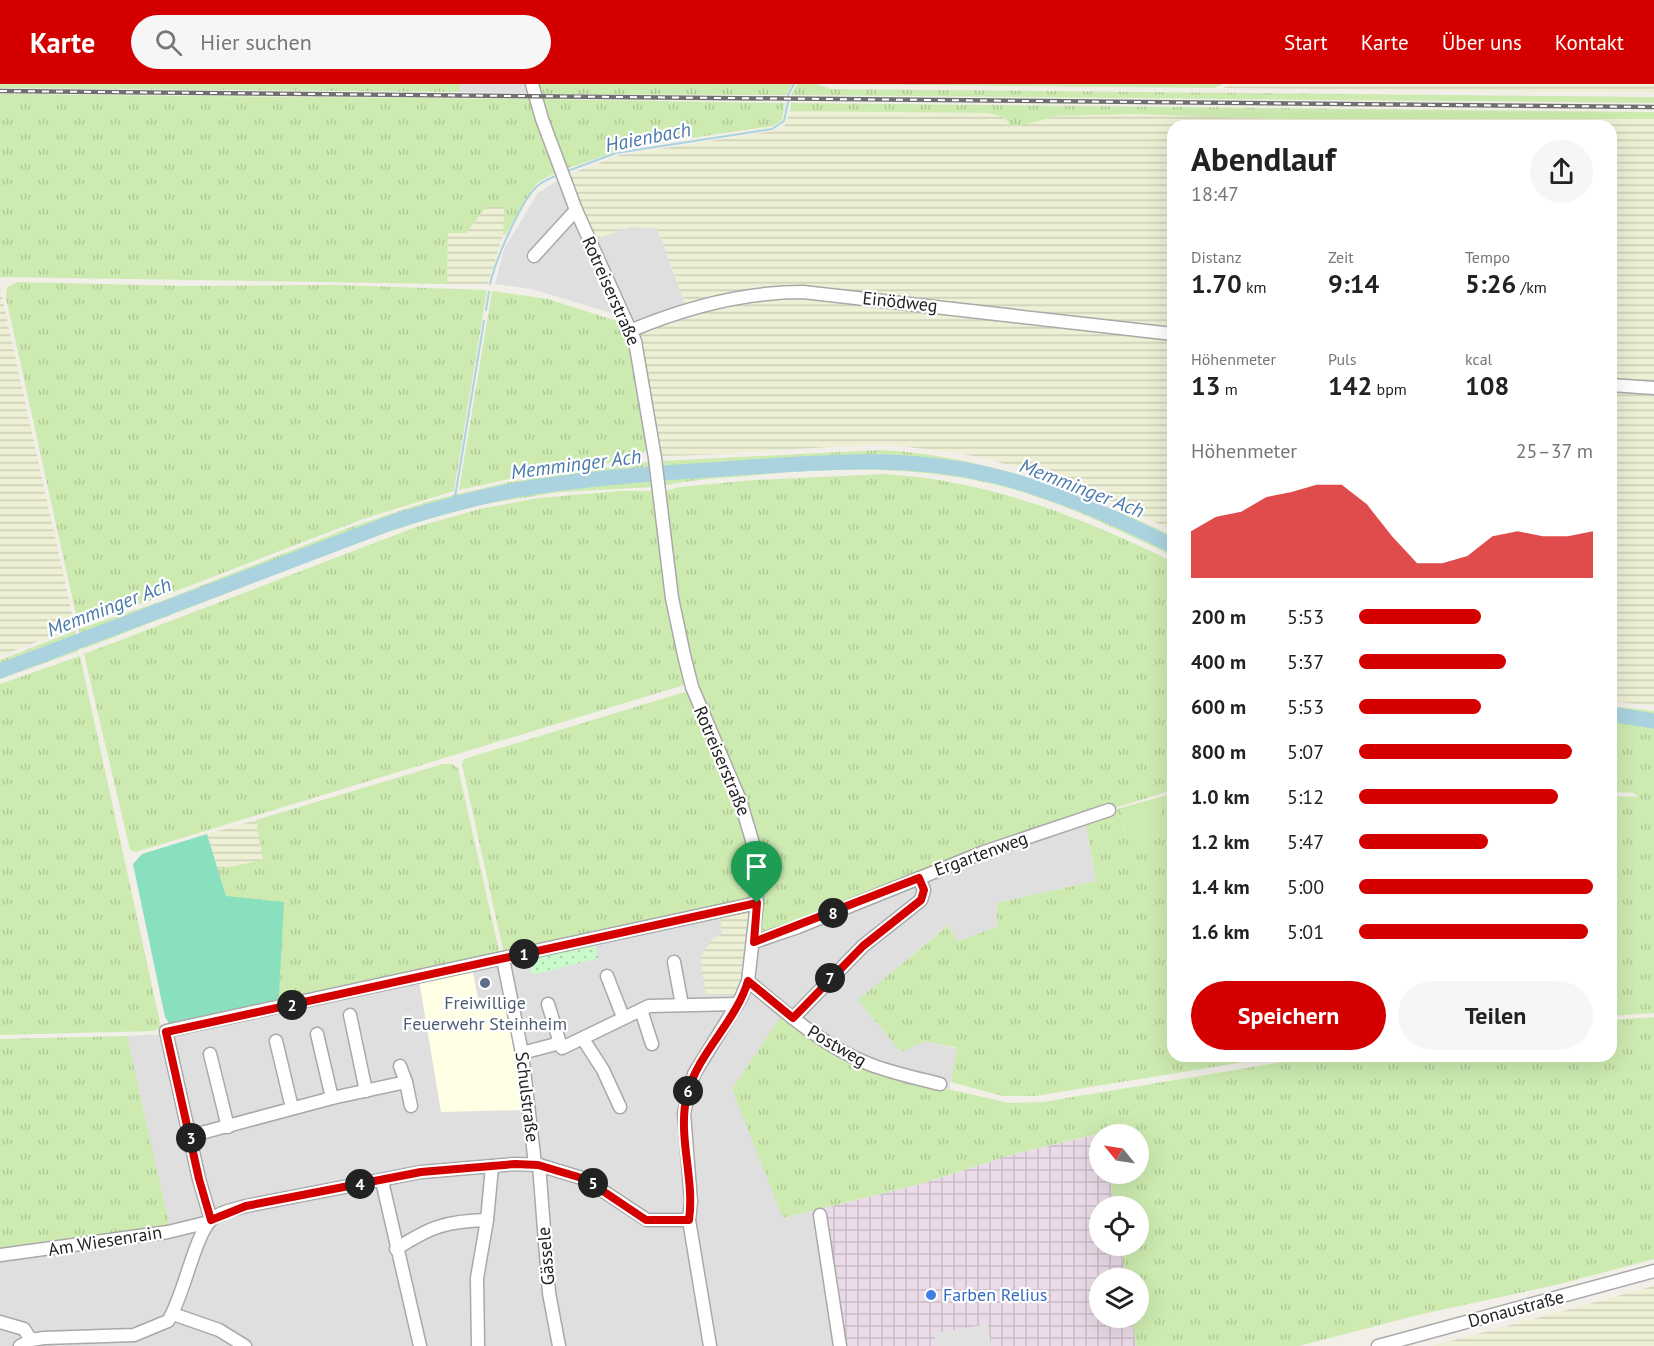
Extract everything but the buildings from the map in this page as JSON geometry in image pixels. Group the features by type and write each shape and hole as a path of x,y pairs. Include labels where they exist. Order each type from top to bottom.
{"street":[{"name":"Rotreiserstraße","path":"532,84 576,210 632,330 641,363 672,598 684,655 692,687 746,817 754,853 757,903 748,981 737,1004 700,1061 685,1103 686,1153 692,1202 689,1220 710,1346"},
{"name":"Rotreiserstraße","path":"534,256 576,210"},
{"name":"Einödweg","path":"632,330 678,311 704,304 749,296 795,292 1167,333"},
{"path":"1617,385 1654,388"},
{"name":"Ergartenweg","path":"754,942 998,846 1110,810"},
{"path":"793,1018 863,946 921,900 924,890 919,878"},
{"path":"0,1322 24,1329 26,1343 134,1335 168,1321 173,1314 202,1236 210,1221 166,1032 757,903"},
{"name":"Schulstraße","path":"504,959 522,1053 537,1165"},
{"path":"674,962 682,1005"},
{"path":"606,976 623,1017"},
{"name":"Postweg","path":"748,981 823,1040 866,1064 940,1084"},
{"path":"548,1004 562,1048 648,1006 737,1004"},
{"path":"641,1010 652,1044"},
{"path":"350,1015 366,1091"},
{"path":"317,1034 332,1098"},
{"path":"583,1039 603,1070 620,1107"},
{"path":"276,1041 292,1108"},
{"path":"522,1053 560,1043"},
{"path":"210,1054 228,1127"},
{"path":"400,1066 411,1106"},
{"path":"190,1136 292,1108 406,1082"},
{"path":"537,1165 585,1179 646,1220 689,1220"},
{"name":"Am Wiesenrain","path":"0,1255 168,1232 210,1221 246,1206 421,1172 537,1165"},
{"name":"Gässele","path":"537,1165 549,1293 560,1346"},
{"path":"478,1346 477,1278 487,1220 492,1167"},
{"path":"382,1181 420,1346"},
{"path":"820,1215 840,1346"},
{"path":"396,1249 428,1229 460,1221 487,1220"},
{"name":"Donaustraße","path":"1378,1346 1654,1271"},
{"path":"173,1314 219,1330 245,1346"}],"shaded area":[{"path":"460,84 528,84 530,93 460,92"},
{"path":"1228,84 1654,84 1654,93 1224,88"},
{"path":"790,111 988,113 1003,117 1007,122 1019,126 1056,116 1133,114 1287,119 1654,119 1654,386 1617,383 1617,120 1167,120 1167,331 809,290 686,306 657,228 630,227 596,239 567,175 620,155 773,131 785,125"},
{"path":"558,180 583,242 630,227 657,228 686,306 636,324 628,309 611,313 532,289 495,284 504,249 538,193"},
{"path":"486,207 504,207 503,235 488,284 447,284 448,233 466,233"},
{"path":"0,288 74,623 69,629 0,656"},
{"path":"791,296 1167,336 1167,528 1100,496 1033,472 979,457 950,452 891,445 860,445 658,456 639,338 642,331 716,305"},
{"path":"1617,388 1654,391 1654,706 1617,702"},
{"path":"256,820 263,860 218,869 207,834"},
{"path":"1085,820 1096,881 996,903 998,926 957,942 948,925 859,1000 901,1052 925,1041 958,1049 949,1089 884,1073 783,1218 824,1208 845,1346 0,1346 0,1252 169,1227 127,1036 167,1034 765,902 823,919"},
{"path":"748,910 751,937 739,995 706,995 700,958 711,941 722,933 720,914"},
{"path":"472,968 479,1003 509,997 525,1110 441,1112 419,980"},
{"path":"1089,1136 1089,1184 1111,1184 1112,1196 1089,1196 1089,1256 1122,1256 1124,1268 1089,1268 1089,1328 1134,1328 1136,1346 845,1346 824,1208 921,1184 1014,1154"},
{"path":"1654,1286 1654,1346 1432,1346 1545,1316"},
{"path":"988,1324 991,1346 936,1346 934,1333"}],"green space":[{"path":"0,84 460,84 460,92 0,88"},
{"path":"537,84 792,84 786,95 778,95 538,94"},
{"path":"797,84 816,84 831,89 1654,97 1654,103 791,95"},
{"path":"825,84 1223,84 1215,88"},
{"path":"0,94 532,99 557,172 538,182 533,188 506,234 503,235 504,207 486,207 466,233 448,233 447,284 0,277"},
{"path":"540,99 785,103 782,120 773,126 631,147 565,169"},
{"path":"791,103 1654,112 1654,119 1287,119 1133,114 1056,116 1012,126 1003,117 988,113 790,111"},
{"path":"17,282 186,286 336,285 487,290 454,491 363,519 158,598 78,624 6,298 7,287"},
{"path":"492,291 548,299 623,323 632,343 648,449 637,458 523,476 459,490"},
{"path":"882,450 958,460 995,468 1067,491 1138,520 1167,533 1167,553 1039,497 962,478 901,471 839,470 704,479 661,486 659,461"},
{"path":"652,461 655,487 560,492 479,505 432,518 364,540 83,649 79,629 159,602 351,527 429,501 509,482"},
{"path":"885,474 962,484 1034,503 1103,530 1167,559 1167,792 980,850 800,924 759,934 758,870 704,710 682,631 665,491 680,487 754,480"},
{"path":"620,491 655,491 686,682 684,685 136,852 130,850 84,654 416,527 480,509 539,498"},
{"path":"75,631 79,651 0,679 0,660"},
{"path":"80,656 161,1027 154,1031 0,1035 0,684"},
{"path":"688,691 745,826 752,893 746,901 504,954 462,764 464,759"},
{"path":"1617,707 1654,711 1654,1013 1617,1016 1617,796 1638,797 1634,793 1617,792"},
{"path":"443,764 452,764 458,768 500,955 270,1007 279,996 280,967 226,896 218,869 263,860 256,820"},
{"path":"1167,795 1167,1062 1245,1062 1035,1096 1002,1096 951,1082 957,1048 925,1041 901,1052 858,1000 949,925 957,942 998,926 996,903 1096,881 1085,820 1120,808 1126,839 1164,834 1160,797"},
{"path":"1160,797 1164,834 1126,839 1120,808"},
{"path":"207,834 226,896 284,902 279,996 274,1004 170,1025 165,1017 133,864 142,854"},
{"path":"594,941 599,958 537,974 532,973 528,959"},
{"path":"782,1015 801,1029 926,1084 1009,1103 1043,1102 1282,1062 1617,1062 1617,1020 1654,1017 1654,1259 1560,1284 1418,1315 1299,1346 1136,1346 1134,1328 1149,1328 1149,1268 1124,1268 1122,1256 1149,1256 1149,1196 1112,1196 1111,1184 1149,1184 1149,1124 1089,1124 1089,1136 1014,1154 921,1184 783,1218 732,1089"},
{"path":"127,1036 170,1228 0,1252 0,1039"}],"waterway":[{"name":"Haienbach","path":"788,95 794,84"},
{"name":"Haienbach","path":"565,172 616,153 772,129 784,121 788,102"},
{"name":"Haienbach","path":"490,284 503,246 525,202 540,184 557,175"},
{"name":"Haienbach","path":"486,310 489,292"},
{"name":"Haienbach","path":"454,503 484,321"},
{"name":"Memminger Ach","path":"0,671 393,522 500,493 599,479 834,462 896,462 927,465 991,475 1038,488 1107,515 1167,543"},
{"name":"Memminger Ach","path":"1617,715 1654,721"}],"railway":[{"path":"0,91 1654,107"}],"place":[{"name":"Freiwillige Feuerwehr Steinheim","path":"485,983"},
{"name":"Farben Relius","path":"931,1295"}],"route":[{"path":"919,878 924,887 921,900 863,946 793,1018 748,981 741,998 700,1061 688,1093 684,1113 692,1202 689,1220 646,1220 585,1179 538,1165 515,1164 421,1172 382,1181 350,1185 246,1206 211,1220 199,1179 166,1032 757,903 754,942 798,927 919,878"}]}
